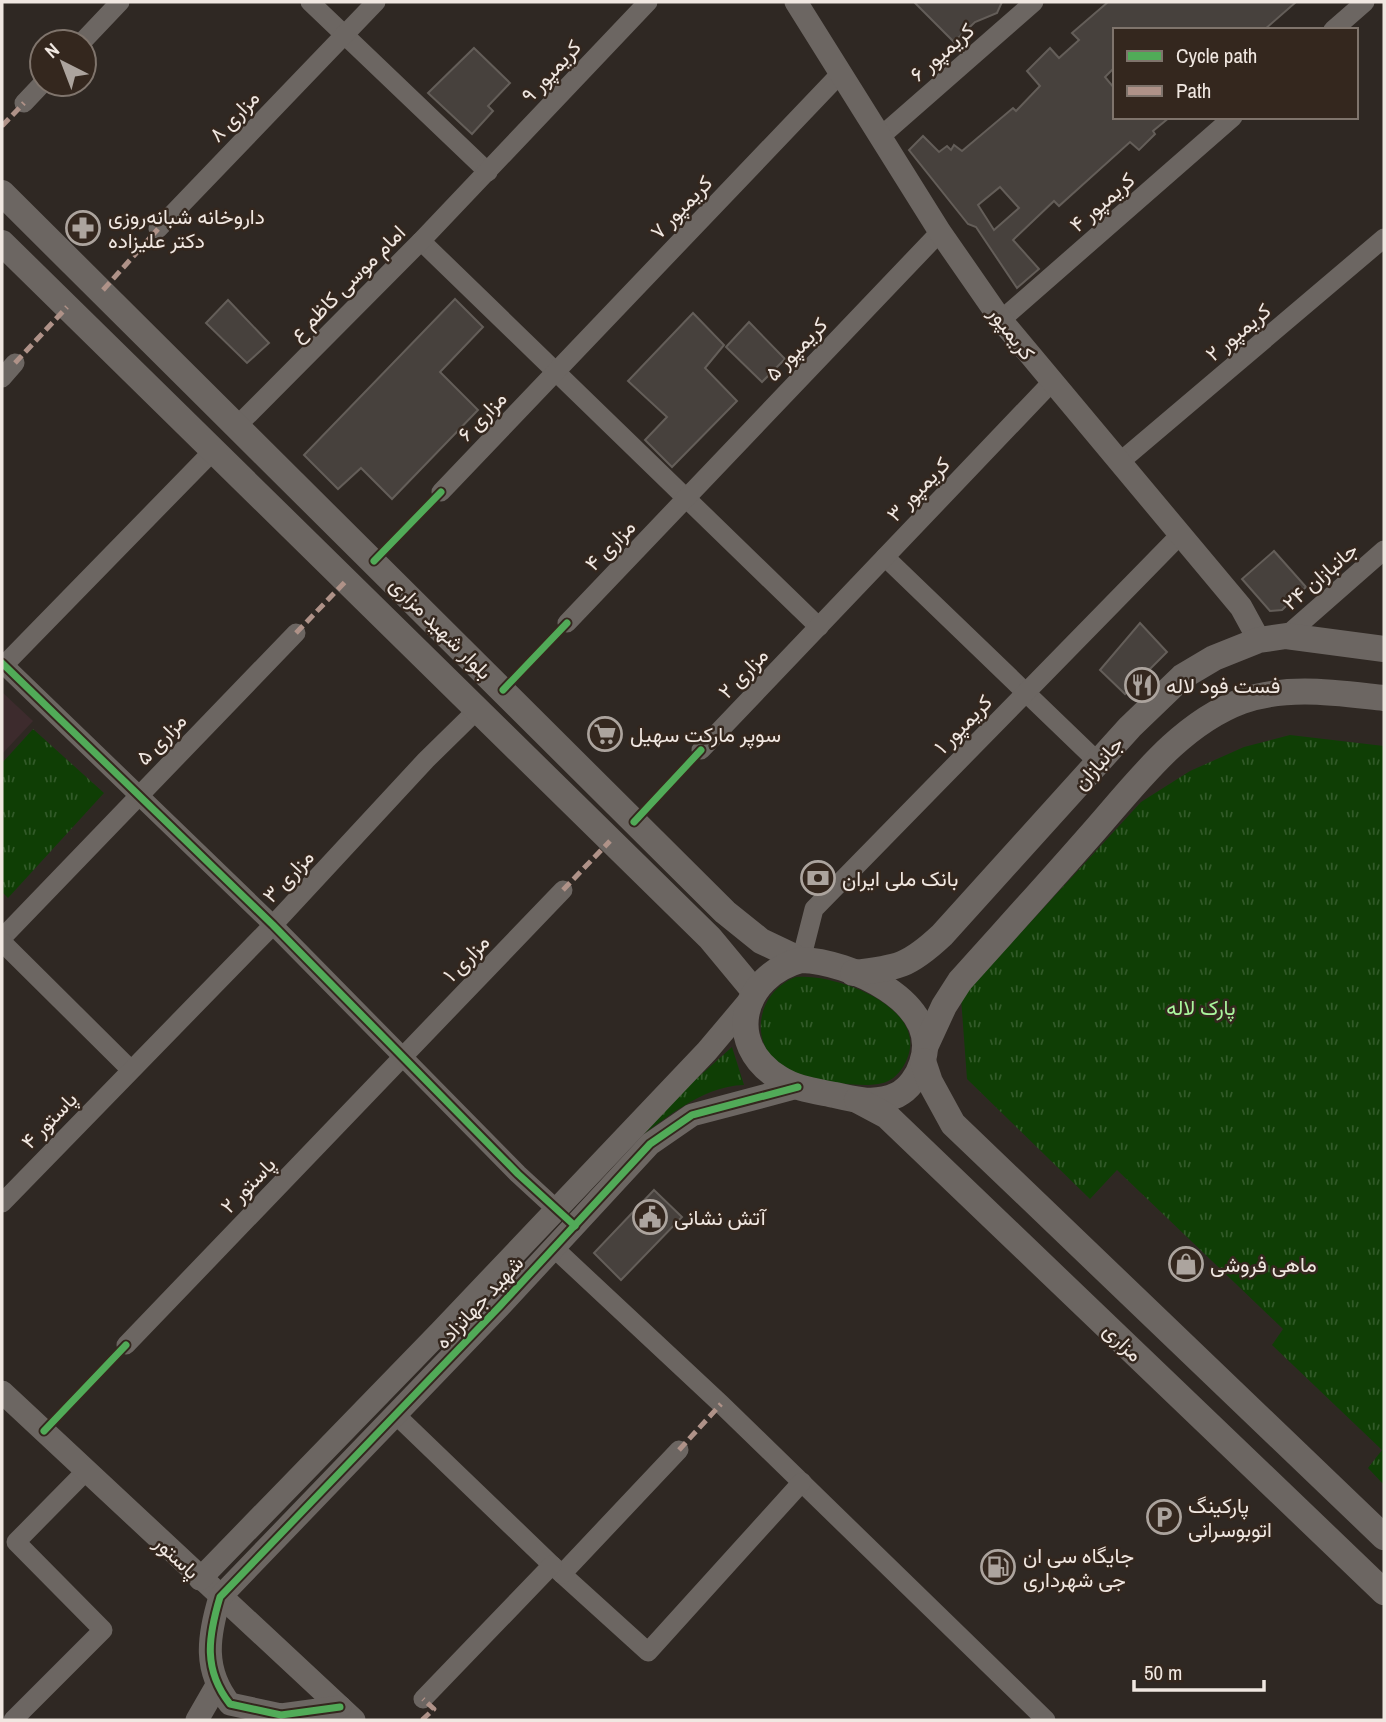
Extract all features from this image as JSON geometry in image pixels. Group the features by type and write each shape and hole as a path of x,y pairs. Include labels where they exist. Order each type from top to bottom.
{"main road":[{"name":"بلوار شهید مزاری","path":"2,193 725,912 761,941 801,960"},
{"name":"بلوار شهید مزاری","path":"2,243 710,938 752,995"},
{"path":"213,451 238,425"},
{"name":"جانبازان","path":"853,973 897,968 920,955 942,935 1098,762 1182,677 1214,658 1259,640 1286,636 1384,649"},
{"name":"جانبازان","path":"924,1053 944,1006 960,981 1150,769 1207,718 1241,701 1277,692 1322,691 1384,698"},
{"path":"924,1053 918,1074 904,1091 888,1099 857,1100 798,1087 779,1079 755,1054 747,1037 752,995 775,969 801,960 834,964 893,993 918,1019 930,1082 953,1124 1384,1537"},
{"name":"مزاری","path":"857,1100 887,1116 1384,1592"}],"street":[{"path":"95,28 120,2"},
{"path":"310,2 488,172"},
{"name":"مزاری ۸","path":"158,229 376,2"},
{"name":"کریمپور ۹","path":"488,172 648,2"},
{"name":"کریمپور","path":"796,2 940,232 1001,320 1241,607 1259,640"},
{"name":"کریمپور ۶","path":"880,137 1034,2"},
{"path":"1335,28 1365,2"},
{"name":"کریمپور ۷","path":"556,372 840,74"},
{"path":"24,103 29,98"},
{"name":"کریمپور ۴","path":"1001,320 1231,119"},
{"name":"امام موسی کاظم ع","path":"238,425 488,172"},
{"name":"کریمپور ۵","path":"686,498 940,232"},
{"name":"کریمپور ۲","path":"1121,461 1384,238"},
{"path":"421,241 818,627"},
{"path":"2,378 15,363"},
{"name":"مزاری ۶","path":"441,492 556,372"},
{"name":"کریمپور ۳","path":"818,627 1051,383"},
{"path":"213,451 3,664 141,794 402,1058 575,1226"},
{"name":"مزاری ۴","path":"567,623 686,498"},
{"name":"کریمپور ۱","path":"801,960 814,909 1181,534"},
{"name":"جانبازان ۲۴","path":"1286,636 1384,550"},
{"path":"886,557 1098,762"},
{"name":"مزاری ۲","path":"701,750 818,627"},
{"name":"مزاری ۵","path":"2,940 296,633"},
{"name":"مزاری ۳","path":"130,1069 273,925 477,710"},
{"name":"مزاری ۱","path":"402,1058 563,890"},
{"path":"2,940 130,1069"},
{"name":"شهید جهانزاده","path":"200,1579 707,1051 752,995"},
{"name":"پاستور ۲","path":"127,1345 402,1058"},
{"name":"پاستور ۴","path":"2,1203 130,1069"},
{"name":"شهید جهانزاده","path":"220,1597 396,1415 650,1144 673,1126 713,1107 798,1087"},
{"path":"554,1248 802,1482 1046,1720"},
{"name":"پاستور","path":"2,1392 347,1714"},
{"path":"396,1415 557,1570 648,1653 802,1482"},
{"path":"423,1699 678,1451"},
{"path":"13,1720 103,1630 16,1542 86,1471"},
{"path":"220,1597 210,1630 210,1656 216,1687 230,1704 281,1715 347,1714"},
{"path":"197,1720 216,1687"},
{"path":"223,1720 234,1713 255,1709"}],"shaded area":[{"path":"2,692 33,721 2,754"}],"green space":[{"path":"33,729 104,793 8,898 2,892 2,763"},
{"name":"پارک لاله","path":"1290,735 1384,746 1384,1485 1368,1468 1382,1450 1272,1345 1283,1329 1117,1170 1090,1199 967,1079 961,998 1141,802 1190,771 1244,747"},
{"path":"796,977 813,977 854,987 892,1009 904,1024 910,1040 907,1059 899,1073 886,1082 847,1084 798,1074 777,1063 763,1040 762,1015 774,992"},
{"path":"732,1047 744,1085 728,1087 697,1098 627,1146 655,1116"}],"building":[{"path":"914,2 1002,2 997,13 975,22 954,42"},
{"path":"1108,2 1296,2 1266,28 1113,28 1113,69 1105,77 1113,87 1113,119 1168,119 1153,131 1155,134 1139,150 1130,142 1059,206 1054,201 1013,240 1039,269 1017,288 976,227 968,224 909,150 923,136 939,152 947,146 951,150 954,145 962,151 1013,108 1016,111 1040,86 1027,71 1050,48 1059,58 1079,40 1072,33","holes":["1000,187 1019,208 994,230 978,205"]},
{"path":"474,48 510,83 488,106 493,111 472,134 428,93"},
{"path":"455,299 483,327 440,372 478,410 392,499 361,468 338,489 304,455"},
{"path":"228,300 269,343 247,363 206,323"},
{"path":"693,313 724,345 705,368 737,401 672,467 645,440 667,417 628,381"},
{"path":"749,322 785,359 762,382 726,347"},
{"path":"1274,551 1306,587 1282,610 1270,611 1242,579"},
{"path":"1140,623 1167,652 1125,694 1100,670"},
{"path":"654,1190 682,1217 621,1280 594,1253"}],"marked path":[{"path":"2,126 24,103"},
{"path":"103,290 158,229"},
{"path":"15,363 67,307"},
{"path":"296,633 346,581"},
{"path":"563,890 610,841"},
{"path":"679,1450 721,1404"},
{"path":"422,1720 434,1709 423,1699"}],"cycle path":[{"path":"374,561 441,492"},
{"path":"503,690 567,623"},
{"path":"2,663 273,925 518,1174 575,1226"},
{"path":"634,822 701,750"},
{"path":"340,1707 281,1715 230,1704 215,1679 210,1653 220,1597 500,1306 650,1144 692,1115 798,1087"},
{"path":"44,1431 126,1345"}],"place":[{"name":"داروخانه شبانه‌روزی دکتر علیزاده","path":"83,228"},
{"name":"فست فود لاله","path":"1142,685"},
{"name":"سوپر مارکت سهیل","path":"605,734"},
{"name":"بانک ملی ایران","path":"818,878"},
{"name":"آتش نشانی","path":"650,1217"},
{"name":"ماهی فروشی","path":"1186,1264"},
{"name":"پارکینگ اتوبوسرانی","path":"1164,1517"},
{"name":"جایگاه سی ان جی شهرداری","path":"998,1567"}]}
